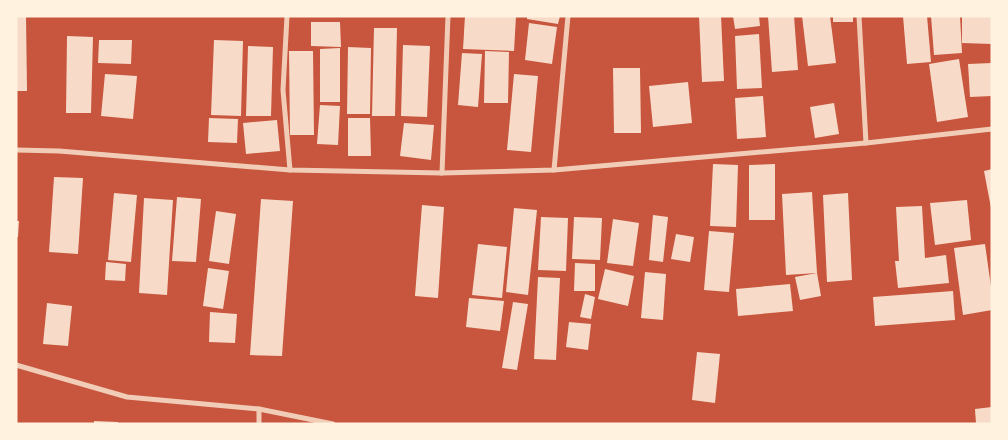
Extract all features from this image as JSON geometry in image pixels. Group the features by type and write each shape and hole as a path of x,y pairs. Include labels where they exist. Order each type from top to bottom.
{"street":[{"path":"288,16 283,90 290,170"},
{"path":"442,172 448,16"},
{"path":"554,170 568,16"},
{"path":"859,16 866,143"},
{"path":"16,150 59,151 290,170 442,172 554,170 866,143 992,129"},
{"path":"16,365 127,397 259,409 333,424"},
{"path":"259,409 259,424"}],"building":[{"path":"16,16 26,16 27,91 16,91"},
{"path":"465,16 516,16 514,51 463,49"},
{"path":"527,16 560,16 558,24 527,19"},
{"path":"699,16 721,16 724,81 702,82"},
{"path":"733,16 759,16 760,26 735,29"},
{"path":"768,16 794,16 798,70 772,72"},
{"path":"802,16 830,16 836,63 808,66"},
{"path":"833,16 853,16 853,22 833,22"},
{"path":"903,16 927,16 931,62 907,64"},
{"path":"931,16 960,16 962,53 934,55"},
{"path":"962,16 992,16 992,44 962,43"},
{"path":"311,22 340,22 341,47 311,46"},
{"path":"529,23 557,27 552,64 525,60"},
{"path":"374,28 397,28 395,116 372,116"},
{"path":"759,34 762,88 737,89 735,36"},
{"path":"67,36 93,37 91,113 66,113"},
{"path":"99,40 132,40 131,64 98,63"},
{"path":"214,40 243,41 241,116 211,115"},
{"path":"403,45 430,46 427,117 401,116"},
{"path":"248,46 273,47 271,116 246,116"},
{"path":"348,47 371,48 370,114 347,114"},
{"path":"340,48 340,102 320,102 320,49"},
{"path":"289,51 313,51 314,135 290,135"},
{"path":"485,51 509,52 508,103 484,103"},
{"path":"462,53 482,54 478,107 458,105"},
{"path":"959,59 968,117 937,122 929,64"},
{"path":"992,63 992,96 970,97 968,64"},
{"path":"613,68 640,68 641,133 614,133"},
{"path":"105,74 137,76 133,119 101,116"},
{"path":"514,74 538,76 531,152 507,150"},
{"path":"688,82 692,123 653,127 649,86"},
{"path":"763,96 766,137 737,139 735,98"},
{"path":"834,103 839,134 815,138 810,107"},
{"path":"320,105 340,106 338,145 317,144"},
{"path":"209,118 238,119 237,143 208,142"},
{"path":"348,118 370,118 371,156 348,156"},
{"path":"277,120 280,151 246,154 243,123"},
{"path":"404,123 434,125 431,160 400,156"},
{"path":"713,164 738,165 736,227 710,226"},
{"path":"775,164 775,220 749,220 749,165"},
{"path":"992,169 992,208 991,208 984,171"},
{"path":"54,177 83,178 78,254 49,252"},
{"path":"812,192 817,273 786,275 782,194"},
{"path":"114,193 137,195 131,262 108,260"},
{"path":"848,193 852,280 827,282 823,195"},
{"path":"177,197 201,199 196,262 172,261"},
{"path":"144,198 173,200 167,295 139,293"},
{"path":"261,199 293,201 282,356 250,355"},
{"path":"967,200 971,240 935,245 930,203"},
{"path":"422,205 444,207 438,298 415,296"},
{"path":"922,206 925,258 946,255 949,283 898,288 895,261 899,261 896,207"},
{"path":"514,208 537,210 528,295 506,292"},
{"path":"216,211 236,214 229,264 209,261"},
{"path":"653,215 668,217 663,262 649,260"},
{"path":"541,217 568,218 566,271 538,270"},
{"path":"574,217 602,218 600,260 572,259"},
{"path":"613,219 639,223 633,266 607,263"},
{"path":"16,221 19,221 18,237 16,237"},
{"path":"709,231 734,233 729,292 704,290"},
{"path":"676,234 694,237 690,262 671,259"},
{"path":"478,244 507,247 502,298 472,295"},
{"path":"985,244 992,294 992,310 963,315 954,248"},
{"path":"106,262 126,264 125,281 105,280"},
{"path":"575,263 595,264 595,291 574,291"},
{"path":"208,268 229,271 223,309 203,306"},
{"path":"605,269 634,276 628,306 598,299"},
{"path":"645,272 666,274 663,320 641,318"},
{"path":"817,273 821,296 800,300 795,277"},
{"path":"538,277 560,278 556,360 534,359"},
{"path":"790,284 793,311 738,316 736,289"},
{"path":"953,291 955,320 875,326 873,297"},
{"path":"585,294 595,297 591,319 580,317"},
{"path":"469,298 504,301 500,331 466,327"},
{"path":"513,302 528,304 517,370 502,368"},
{"path":"47,303 72,306 68,346 43,344"},
{"path":"210,312 237,314 235,343 209,342"},
{"path":"569,322 591,324 588,350 566,347"},
{"path":"697,352 720,354 715,403 692,400"},
{"path":"992,407 992,424 976,424 975,409"},
{"path":"94,421 118,422 118,424 94,424"}]}
